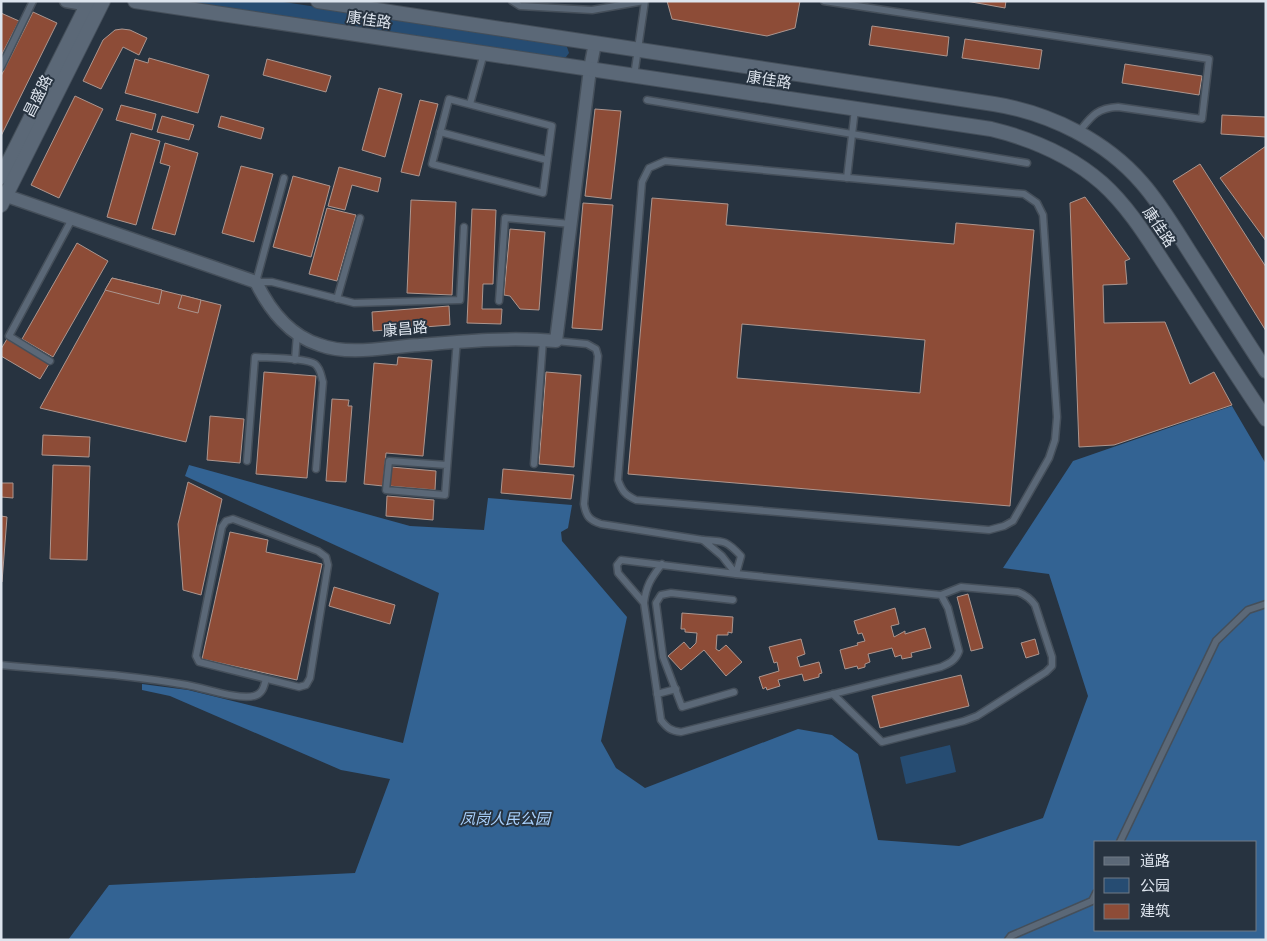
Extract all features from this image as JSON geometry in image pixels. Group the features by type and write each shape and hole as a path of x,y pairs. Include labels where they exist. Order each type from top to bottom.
{"street":[{"path":"66,1 95,3"},
{"name":"康佳路","path":"135,1 991,129 1026,138 1042,144 1072,161 1101,182 1113,194 1133,218 1266,420"},
{"name":"康佳路","path":"318,1 1010,106 1039,114 1078,133 1106,151 1131,171 1152,195 1266,371"},
{"name":"昌盛路","path":"3,199 7,169 95,3"},
{"path":"556,341 590,69 595,43"},
{"path":"3,199 72,219 256,282"},
{"name":"康昌路","path":"256,282 269,306 297,334 321,346 347,350 507,338 556,341"}],"lane":[{"path":"1,67 34,1"},
{"path":"512,1 520,6 592,10 645,1 634,76"},
{"path":"824,1 1209,59 1202,119 1118,107 1108,108 1098,111 1078,133"},
{"path":"470,104 484,53"},
{"path":"449,99 470,104 552,126 543,193 432,164 449,99"},
{"path":"647,100 1027,163"},
{"path":"847,178 855,109"},
{"path":"440,132 548,160"},
{"path":"665,161 847,178 1024,194 1037,203 1043,215 1057,417 1055,440 1050,458 1013,521 1004,526 989,530 636,500 627,496 621,489 618,480 642,182 649,168 665,161"},
{"path":"284,178 256,282 272,282 354,303 460,300 464,227"},
{"path":"337,299 360,218"},
{"path":"499,301 505,218 571,224"},
{"path":"50,361 8,336 72,219"},
{"path":"295,360 297,334"},
{"path":"534,464 543,340"},
{"path":"447,465 389,461 386,490 445,495 457,341"},
{"path":"556,341 588,344 596,349 598,356 584,504 586,514 592,521 601,524 703,540 723,540 741,556 736,574"},
{"path":"247,461 254,356 306,361 314,364 321,372 323,382 316,469"},
{"path":"233,520 318,550 326,557 328,565 310,678 306,685 299,687 266,679 199,662 196,656 222,526 226,522 233,520"},
{"path":"703,540 722,556 736,574"},
{"path":"644,603 618,573 617,565 621,560 941,595 961,587 1018,592 1026,595 1035,605 1052,657 1052,666 1046,672 977,716 882,742 833,694"},
{"path":"662,564 646,589 644,603 662,720 666,727 672,731 681,732 941,666 952,661 959,651 948,608 941,595"},
{"path":"733,600 671,593 661,595 656,604 663,657 682,706 734,692"},
{"path":"1120,841 1216,641 1248,610 1266,604"},
{"path":"1,665 172,683 246,697 257,696 264,689 266,679"},
{"path":"657,694 676,688"},
{"path":"1008,940 1011,936 1092,901 1094,897"}],"green space":[{"path":"184,1 277,1 563,44 567,47 569,53 566,57 561,58"},
{"name":"凤岗人民公园","path":"1232,406 1266,464 1266,940 68,940 109,885 355,873 390,779 341,770 170,696 142,690 142,684 188,690 403,743 439,593 185,476 189,465 410,526 484,530 488,498 572,505 568,528 561,532 562,541 627,617 601,741 616,768 645,788 798,729 832,735 858,754 878,840 959,846 1043,818 1088,696 1049,574 1003,568 1073,461"},
{"path":"950,745 956,772 906,784 900,757"}],"building":[{"path":"667,1 800,1 795,28 767,36 672,19"},
{"path":"966,1 1006,1 1005,8"},
{"path":"33,12 57,23 1,136 1,76"},
{"path":"1,13 19,21 1,56"},
{"path":"872,26 949,37 947,56 869,45"},
{"path":"115,30 130,30 147,38 139,55 123,47 101,89 83,81 103,40"},
{"path":"965,39 1042,50 1039,69 962,58"},
{"path":"149,58 209,75 198,113 125,93 135,59 148,63"},
{"path":"267,59 331,76 326,92 263,75"},
{"path":"1125,64 1202,76 1199,95 1122,83"},
{"path":"379,88 402,94 385,157 362,150"},
{"path":"75,96 103,109 59,198 31,185"},
{"path":"420,100 438,104 419,176 401,172"},
{"path":"121,105 156,114 152,130 116,120"},
{"path":"595,109 621,111 611,199 585,196"},
{"path":"1222,115 1266,117 1266,137 1221,134"},
{"path":"162,116 194,125 189,140 157,132"},
{"path":"221,116 264,128 261,139 218,127"},
{"path":"131,133 160,141 136,225 107,217"},
{"path":"165,143 198,153 175,235 152,229 170,166 160,163"},
{"path":"1266,146 1266,241 1220,178"},
{"path":"1200,164 1266,267 1266,331 1173,181"},
{"path":"241,166 273,174 254,242 222,233"},
{"path":"339,167 381,178 378,192 352,185 345,210 328,206"},
{"path":"293,176 330,186 311,257 273,247"},
{"path":"1085,197 1130,259 1125,261 1127,284 1103,285 1104,323 1165,322 1190,384 1214,372 1232,405 1114,445 1079,447 1070,203"},
{"path":"652,198 728,204 726,225 954,244 956,223 1034,230 1010,506 628,474","holes":["742,324 925,340 920,393 737,378"]},
{"path":"411,200 456,202 452,295 407,293"},
{"path":"583,203 613,205 602,330 572,328"},
{"path":"327,208 356,215 337,281 309,274"},
{"path":"472,209 496,210 493,284 483,284 482,309 502,309 501,324 467,323"},
{"path":"510,229 545,232 539,310 520,309 510,296 504,295"},
{"path":"77,243 108,261 53,357 22,339"},
{"path":"112,278 221,305 186,442 40,408"},
{"path":"112,278 162,290 159,304 105,290"},
{"path":"182,295 201,300 198,313 178,308"},
{"path":"449,306 450,325 373,331 372,312"},
{"path":"7,339 49,364 40,379 1,356 1,349"},
{"path":"398,357 432,360 423,456 386,453 383,486 364,484 374,363 397,365"},
{"path":"264,372 316,376 307,478 256,474"},
{"path":"546,372 581,375 574,467 539,464"},
{"path":"332,399 349,400 348,406 352,406 346,482 326,481"},
{"path":"210,416 244,419 240,463 207,460"},
{"path":"43,435 90,437 89,457 42,455"},
{"path":"53,465 90,466 87,560 50,559"},
{"path":"391,467 436,471 435,490 389,486"},
{"path":"503,469 574,475 571,499 501,493"},
{"path":"188,482 222,499 201,595 183,590 178,524"},
{"path":"1,483 13,483 13,498 1,497"},
{"path":"387,496 434,500 433,520 386,516"},
{"path":"1,516 7,517 2,582 1,582"},
{"path":"230,532 268,540 266,552 322,564 297,680 202,659"},
{"path":"334,587 395,605 390,624 329,606"},
{"path":"968,594 983,648 971,651 957,597"},
{"path":"895,608 899,624 891,626 894,637 905,631 905,634 925,628 931,648 911,653 912,657 902,659 901,655 895,657 892,648 868,654 870,662 865,664 865,667 858,669 857,666 845,669 840,650 865,641 862,633 858,634 854,621"},
{"path":"682,613 733,617 732,633 728,632 728,635 717,635 716,649 719,651 726,645 742,662 726,676 704,650 681,670 668,656 684,642 690,649 696,643 697,633 685,632 685,629 681,629"},
{"path":"801,639 805,654 797,657 800,667 819,662 822,673 819,674 819,677 804,681 802,674 778,680 780,686 767,690 766,687 763,689 759,677 779,671 777,662 774,663 769,647"},
{"path":"1035,639 1039,654 1026,658 1021,643"},
{"path":"961,675 969,706 880,728 872,696"}]}
